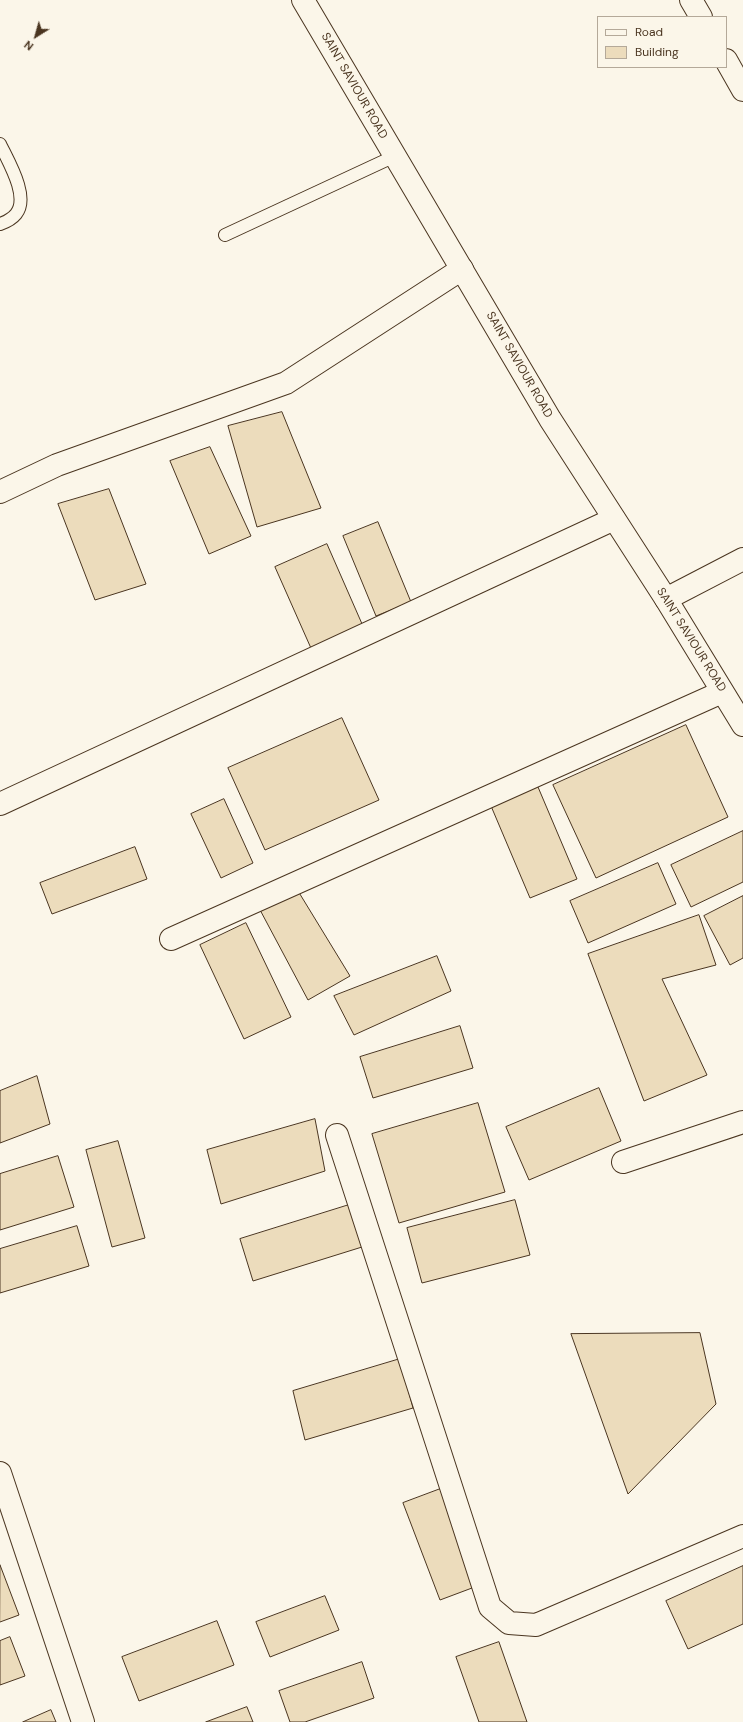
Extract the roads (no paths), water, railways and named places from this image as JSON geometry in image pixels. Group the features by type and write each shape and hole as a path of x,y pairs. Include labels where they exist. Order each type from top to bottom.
{"street":[{"name":"SAINT SAVIOUR ROAD","path":"303,0 550,419 666,599 743,725"},
{"path":"691,0 700,16"},
{"path":"727,62 743,90"},
{"path":"0,492 57,465 286,383 462,269"},
{"path":"0,804 614,519"},
{"path":"666,599 743,559"},
{"path":"170,939 722,692"},
{"path":"623,1162 743,1122"},
{"path":"337,1135 490,1607 509,1623 536,1625 743,1536"},
{"path":"0,1473 84,1722"}],"lane":[{"path":"0,144 20,189 21,202 17,213 10,220 0,224"},
{"path":"225,235 395,156"}]}
